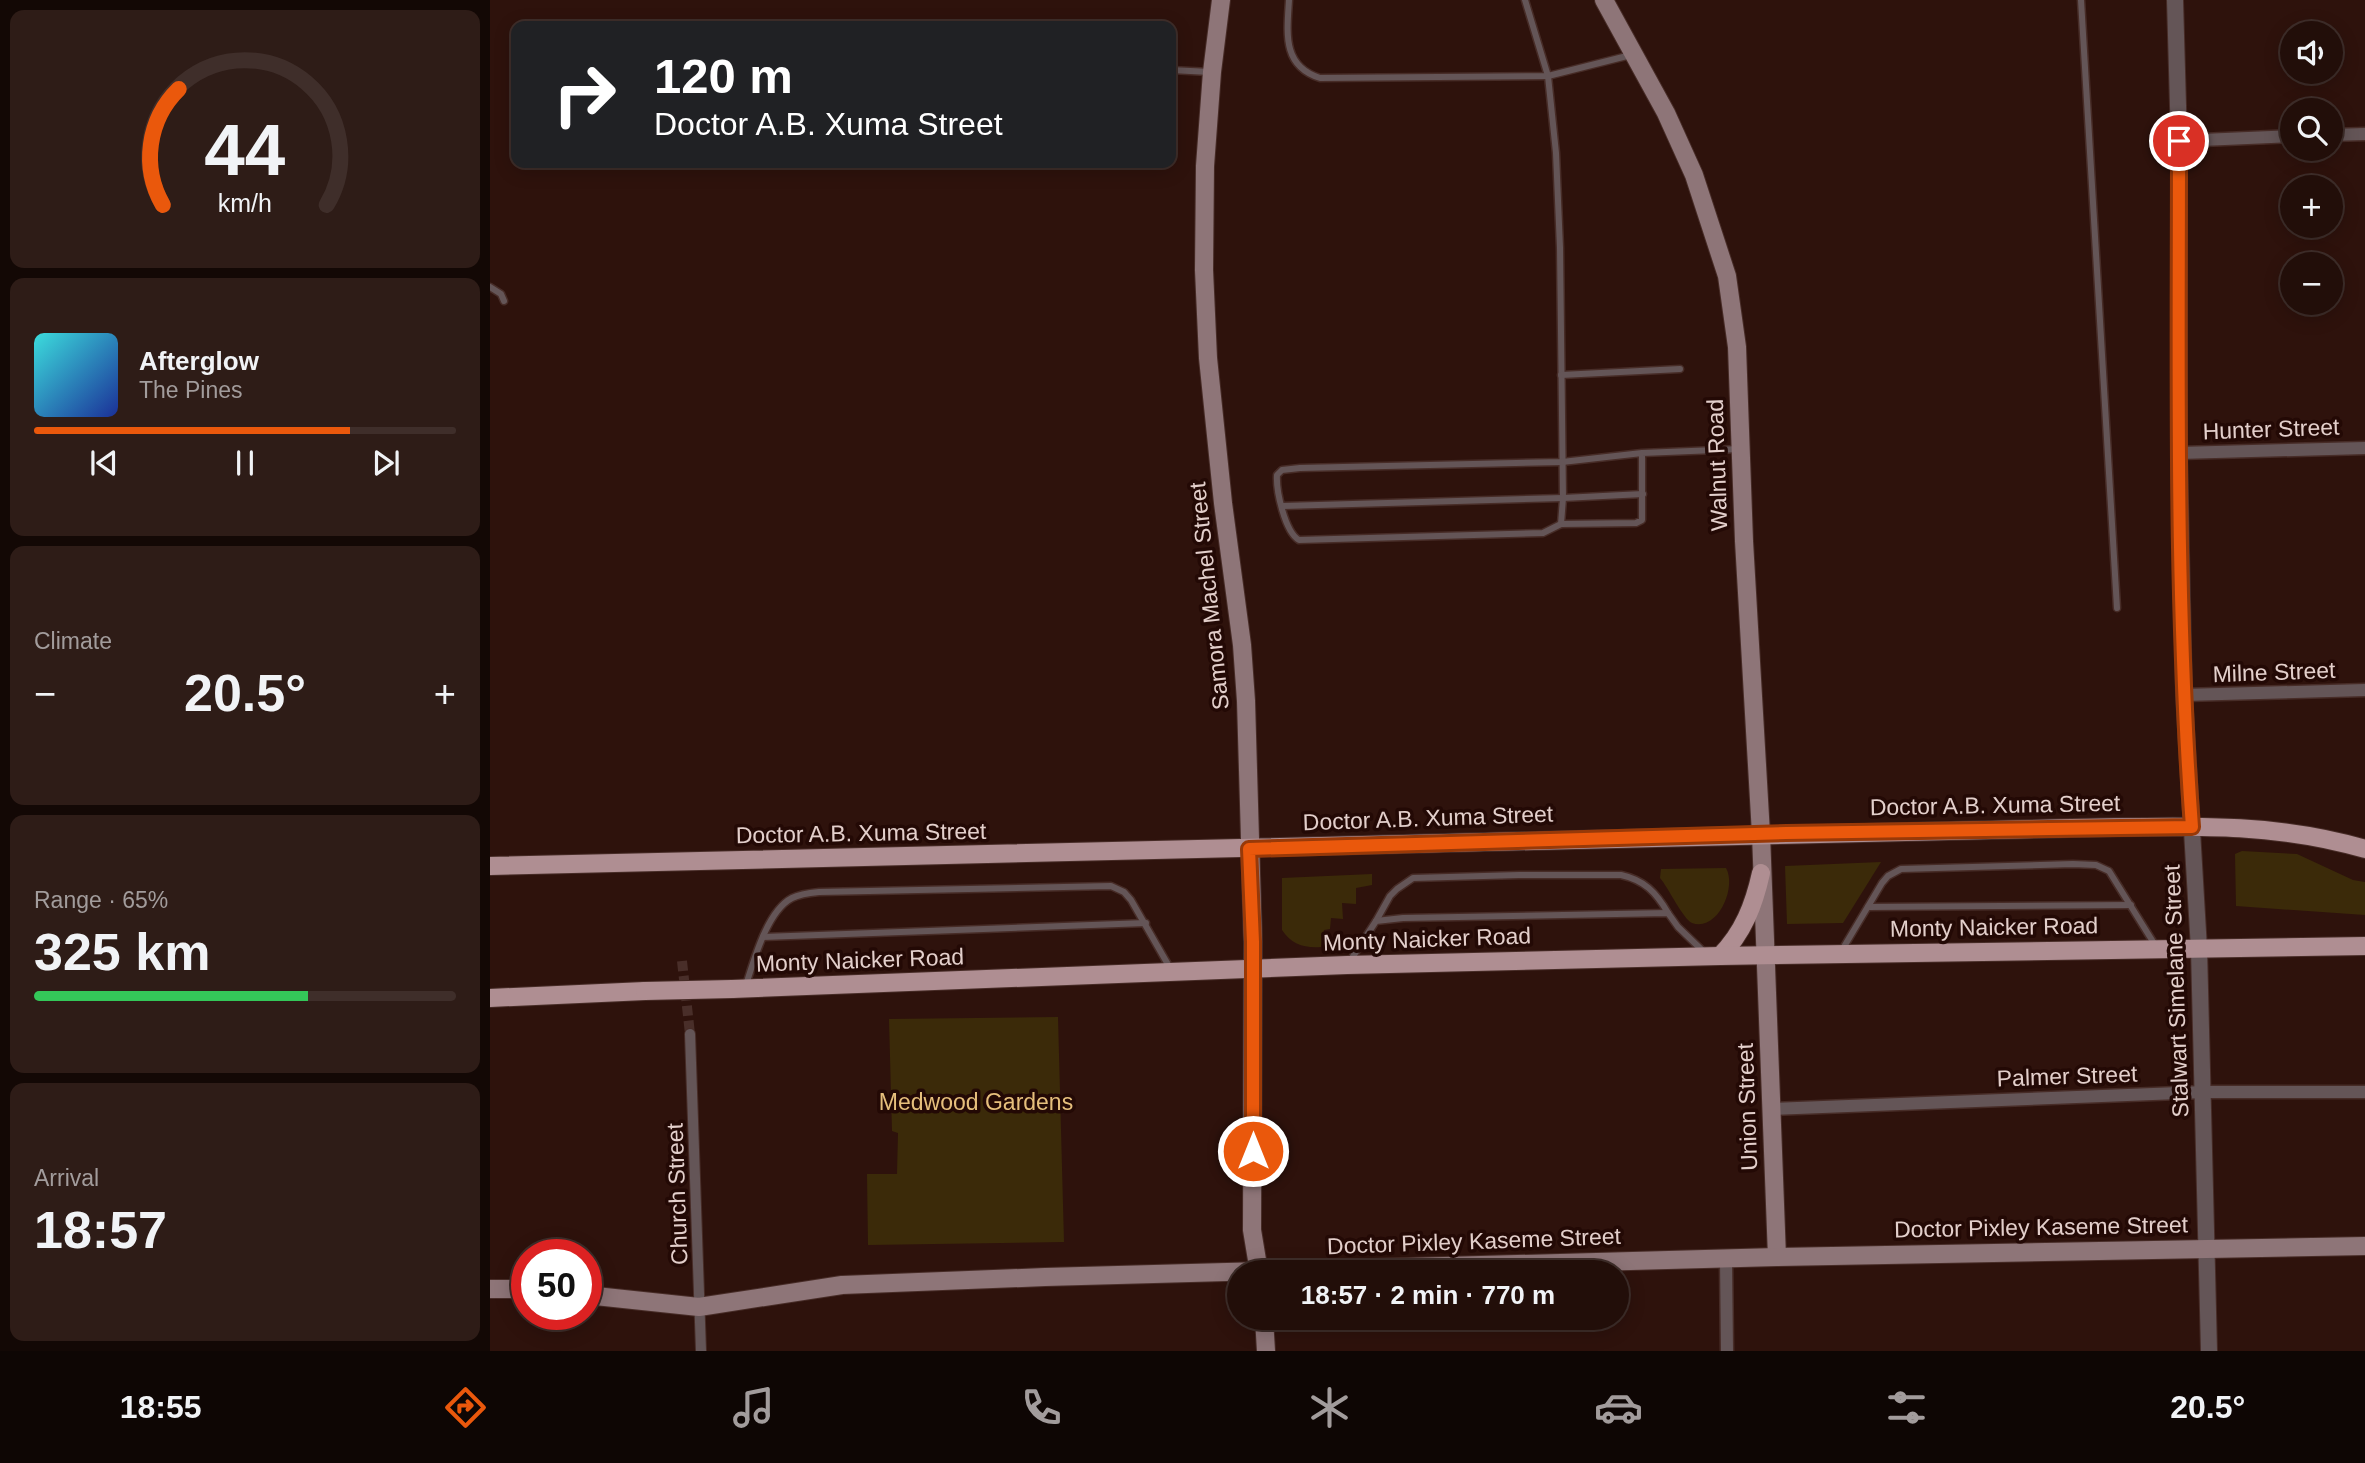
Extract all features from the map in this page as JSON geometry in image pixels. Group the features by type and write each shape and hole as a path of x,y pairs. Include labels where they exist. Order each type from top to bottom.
{"main road":[{"name":"Samora Machel Street","path":"1221,0 1205,166 1204,270 1208,358 1223,503 1242,645 1246,701 1253,970 1252,1230 1257,1260"},
{"name":"Walnut Road","path":"1604,0 1667,113 1693,175 1727,276 1737,347 1765,955"},
{"name":"Doctor A.B. Xuma Street","path":"490,866 1249,849 1761,834 2227,826 2288,831 2365,849"},
{"path":"1714,956 1740,932 1750,911 1761,873"},
{"name":"Monty Naicker Road","path":"490,998 1347,965 1765,955 2365,946"},
{"name":"Union Street","path":"1765,955 1777,1257"},
{"name":"Doctor Pixley Kaseme Street","path":"1629,1261 2365,1246"},
{"name":"Doctor Pixley Kaseme Street","path":"602,1297 699,1307 842,1285 1227,1272"},
{"path":"490,1289 511,1289"},
{"path":"1265,1330 1266,1351"}],"street":[{"name":"Stalwart Simelane Street","path":"2175,0 2179,141 2179,453 2184,695 2199,948 2209,1351"},
{"path":"2343,135 2365,134"},
{"path":"2179,141 2280,137"},
{"name":"Hunter Street","path":"2179,453 2365,448"},
{"name":"Milne Street","path":"2184,695 2365,690"},
{"name":"Church Street","path":"690,1034 701,1351"},
{"name":"Palmer Street","path":"1772,1109 2204,1092 2365,1092"},
{"path":"1726,1259 1727,1351"}],"lane":[{"path":"1289,0 1291,56 1300,67 1320,78 1548,76 1634,55"},
{"path":"1525,0 1548,76 1556,153 1563,498 1561,524"},
{"path":"2081,0 2117,608"},
{"path":"1176,70 1212,72"},
{"path":"490,287 501,294 504,301"},
{"path":"1561,375 1680,369"},
{"path":"1642,453 1642,520 1636,523 1561,524 1543,533 1299,540 1292,536 1287,526 1276,483 1277,475 1282,470 1562,462 1642,453 1741,449"},
{"path":"1283,506 1643,494"},
{"path":"1838,954 1882,883 1901,869 2073,864 2096,865 2109,871 2158,949"},
{"path":"1347,965 1359,951 1397,888 1413,878 1470,876 1621,875 1634,878 1647,885 1659,897 1678,927 1714,956"},
{"path":"739,988 779,907 790,898 819,892 1111,886 1125,892 1146,923 1173,973"},
{"path":"1868,907 2131,905"},
{"path":"1376,921 1403,918 1668,913"},
{"path":"764,937 1146,923"}],"green space":[{"path":"2242,851 2297,854 2353,880 2365,882 2365,915 2236,906 2235,854"},
{"path":"1881,862 1843,923 1787,924 1785,866"},
{"path":"1726,868 1729,886 1723,906 1710,921 1701,924 1688,920 1660,878 1661,869"},
{"path":"1372,874 1372,885 1356,888 1356,904 1342,903 1343,919 1331,918 1330,929 1324,930 1321,947 1299,944 1282,930 1282,878"},
{"name":"Medwood Gardens","path":"1058,1017 1064,1242 868,1245 867,1174 897,1174 898,1133 892,1131 889,1019"}],"tunnel":[{"path":"682,961 690,1034"}],"route":[{"path":"1253,1151 1253,942 1249,849 1786,833 2192,827 2184,695 2179,453 2179,141"}]}
